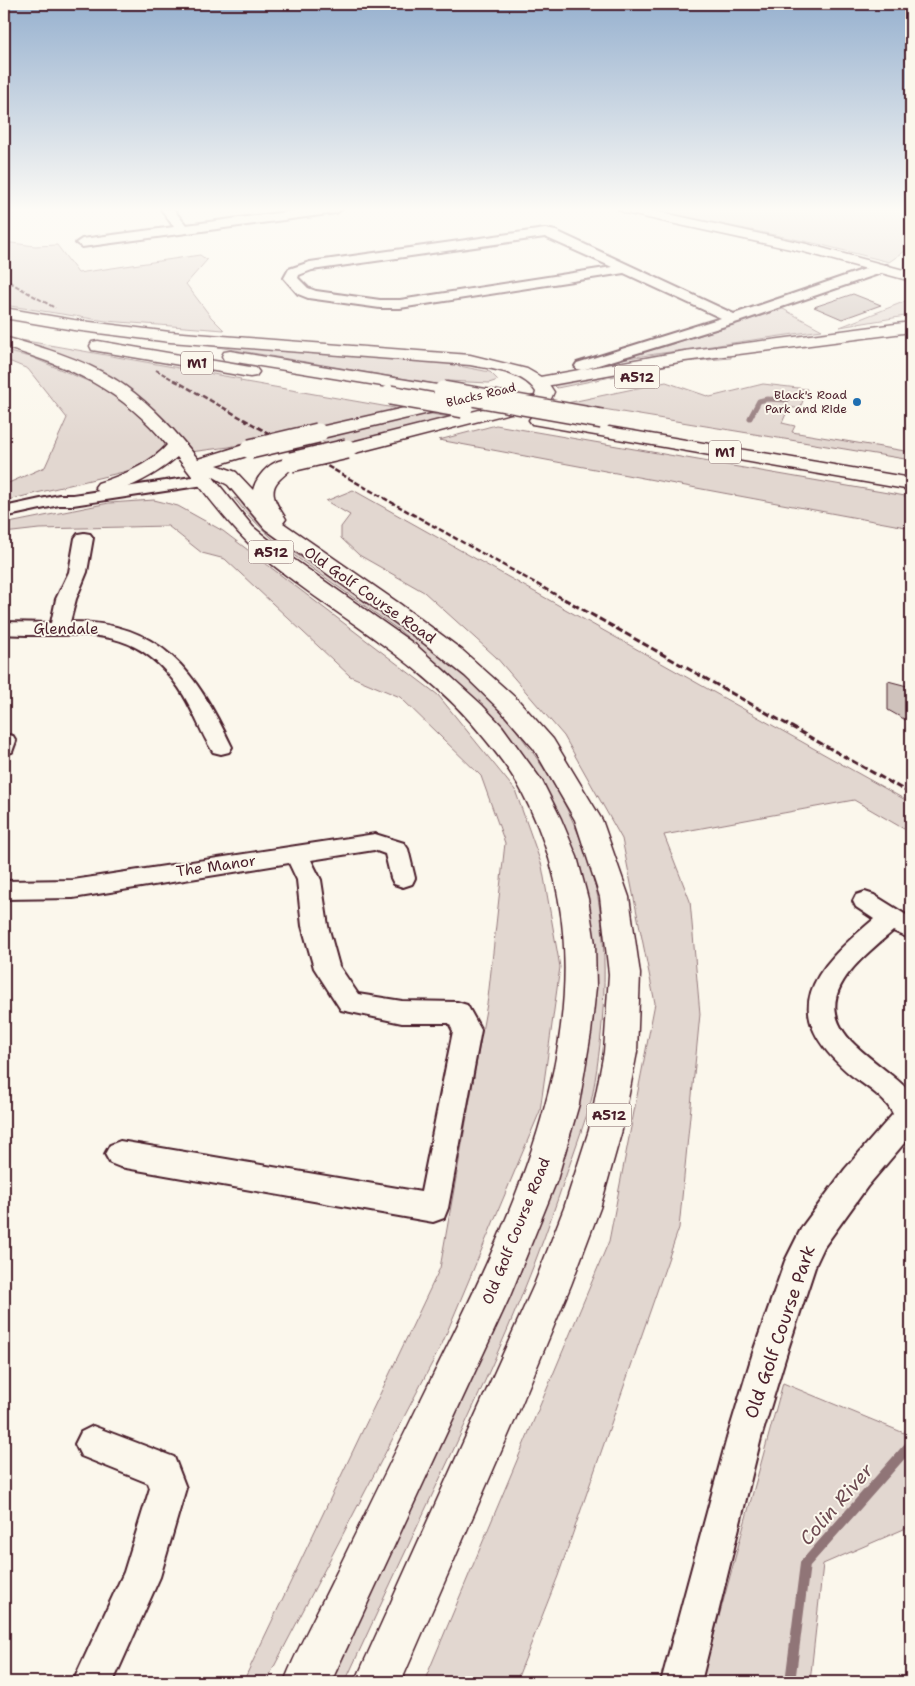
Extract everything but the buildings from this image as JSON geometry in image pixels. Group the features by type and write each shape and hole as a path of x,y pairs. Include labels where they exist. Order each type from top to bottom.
{"main road":[{"path":"4,313 170,336 461,358 514,370 541,391"},
{"name":"M1","path":"4,319 911,470"},
{"name":"Blacks Road","path":"199,473 228,475 347,449 541,391 685,356 911,327"},
{"path":"4,330 42,336"},
{"name":"Blacks Road","path":"199,473 250,448 318,433 541,391 911,336"},
{"name":"Old Golf Course Road","path":"4,342 59,359 108,383 136,403 176,445 253,537 281,561 409,651 447,684 493,732 533,787 563,857 574,899 580,944 581,987 562,1104 540,1180 497,1284 307,1682"},
{"name":"M1","path":"81,343 911,484"},
{"path":"105,487 125,481 151,468 171,453 176,445"},
{"name":"A512","path":"288,463 266,481 262,491 265,501 278,521 304,549"},
{"name":"Old Golf Course Road","path":"228,475 268,522 407,620 465,664 500,695 543,745 584,812 602,853 615,898 624,954 626,990 622,1041 609,1115 587,1196 547,1301 378,1682"}],"street":[{"path":"301,288 314,295 391,305 503,288"},
{"path":"664,288 733,319"},
{"path":"582,366 733,319 825,288"},
{"name":"Blacks Road","path":"4,512 59,500 70,495 105,487 199,473"},
{"name":"Blacks Road","path":"59,500 73,500 199,473"},
{"path":"59,629 66,598 78,572 84,538"},
{"name":"Glendale","path":"4,628 108,630 129,636 161,653 187,683 209,720 221,747"},
{"name":"The Manor","path":"4,890 73,889 375,842 396,849 403,878"},
{"path":"120,1154 433,1208 468,1030 457,1013 402,1012 350,1003 327,968 314,926 309,880 296,854"},
{"name":"Old Golf Course Park","path":"681,1682 744,1438 771,1349 801,1261 813,1237 856,1178 904,1123 907,1114 897,1097 842,1050 829,1034 823,1020 821,1007 822,993 838,965 901,924 865,901"},
{"path":"92,1682 141,1577 168,1488 161,1470 93,1444"}],"shaded area":[{"path":"4,288 189,288 211,317 224,330 106,321 4,305"},
{"path":"911,299 911,315 840,327"},
{"path":"783,309 822,330 607,361 663,347"},
{"path":"21,340 400,409 229,447 159,456 131,470 4,501 4,485 45,467 67,418 28,369 4,359 4,351 31,357 90,382 109,377"},
{"path":"176,340 283,351 351,354 433,361 490,372 498,380 489,383 447,381 447,386"},
{"path":"731,356 731,358 684,362 557,388 553,384 681,361"},
{"path":"666,382 710,397 763,384 807,389 800,409 789,407 782,423 795,426 792,432 911,452 911,460 567,403"},
{"path":"426,413 455,418 332,447 316,438"},
{"path":"496,425 911,497 911,528 439,440"},
{"path":"353,490 911,803 911,833 854,800 664,835 690,901 700,1014 679,1228 558,1576 516,1682 424,1682 609,1241 655,1003 622,839 564,736 496,657 424,592 359,555 341,538 341,527 350,515 326,501"},
{"path":"234,498 239,499 276,539 374,606 460,672 516,730 543,768 577,830 593,875 601,921 604,995 597,1069 588,1112 545,1236 507,1331 345,1682 319,1682 491,1320 590,970 506,734 448,672 400,631 278,544 247,514"},
{"path":"154,500 178,506 223,531 438,695 515,790 542,866 560,967 540,1111 442,1344 266,1682 243,1682 440,1268 488,998 505,843 481,776 400,697 350,676 225,559 202,553 168,526 39,529 4,533 4,524 109,503"},
{"path":"783,1383 904,1433 911,1420 911,1526 823,1564 810,1682 701,1682"}],"waterway":[{"path":"750,418 759,401 767,399 787,400"},
{"name":"Colin River","path":"790,1682 805,1564 911,1444"}],"railway":[{"path":"19,288 55,308"},
{"path":"156,370 177,382"},
{"path":"174,380 567,601"},
{"path":"564,599 911,794"}],"place":[{"name":"Black's Road Park and Ride","path":"857,402"}]}
